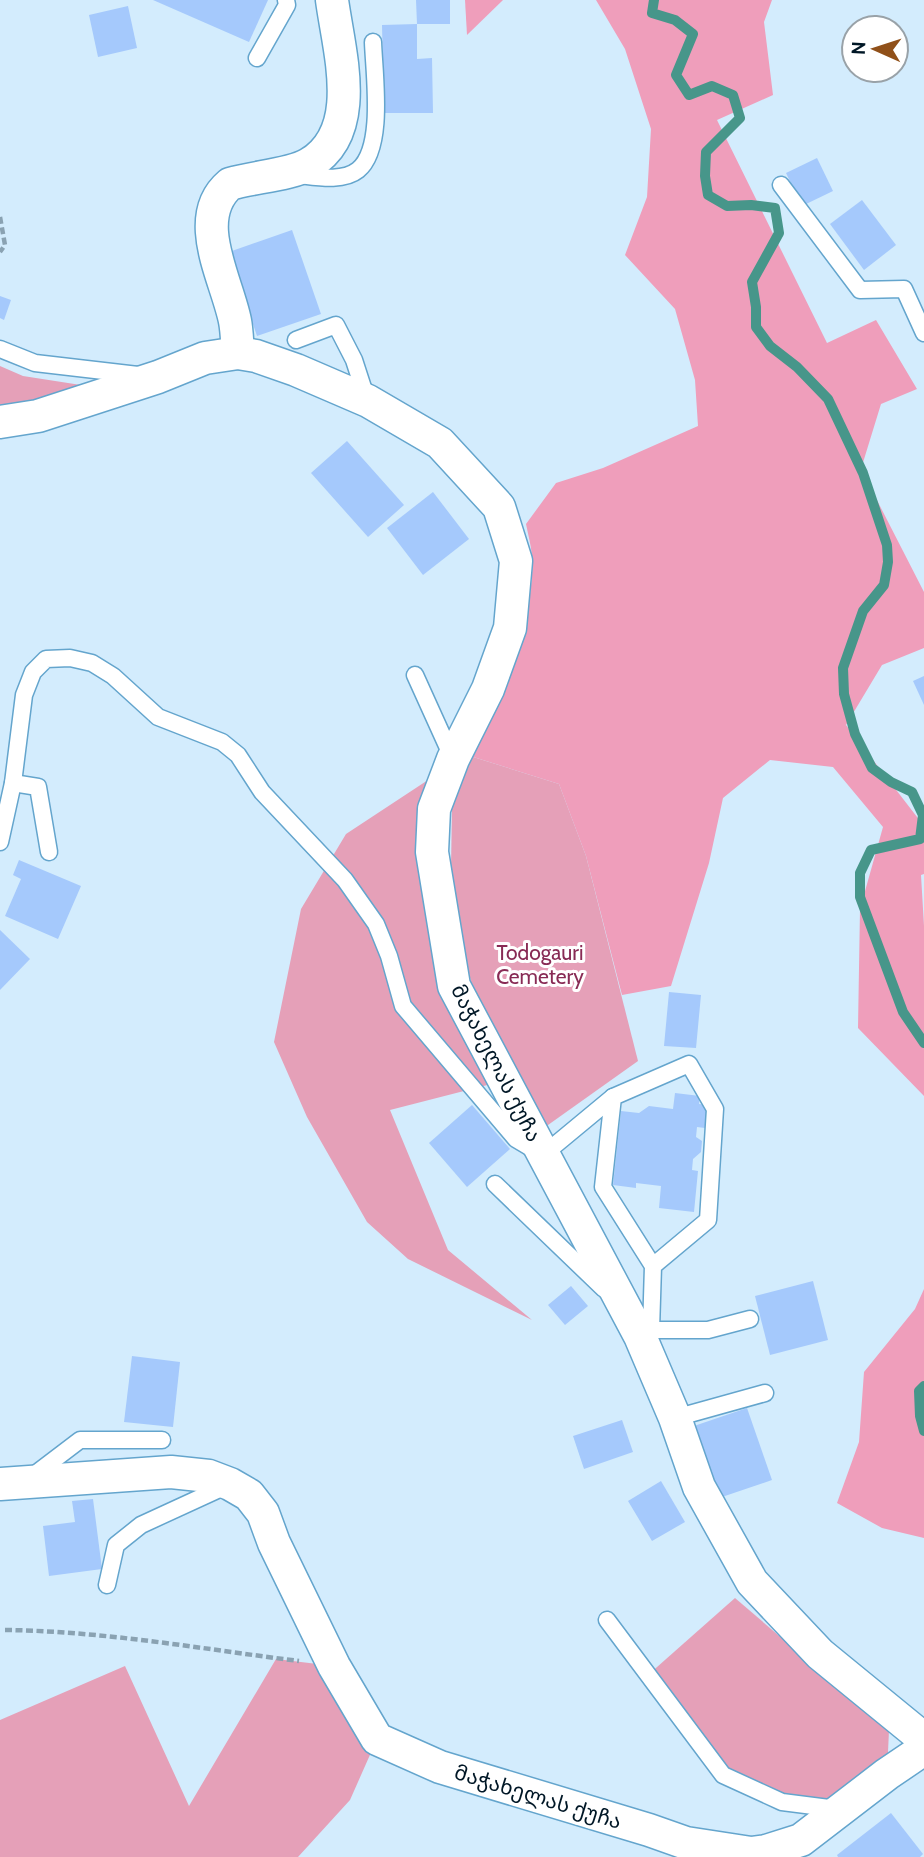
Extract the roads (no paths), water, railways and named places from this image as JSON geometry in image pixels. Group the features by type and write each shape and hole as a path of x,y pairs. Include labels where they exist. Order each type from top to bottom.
{"street":[{"path":"238,354 236,323 215,247 211,221 215,205 222,191 230,184 307,166 328,150 338,134 343,113 343,92 332,0"},
{"name":"მაჭახელას ქუჩა","path":"0,422 38,416 158,377 205,358 238,354 273,360 368,401 440,443 499,507 516,561 510,628 488,689 453,759 434,809 432,852 454,986 543,1155 640,1326 699,1487 752,1582 820,1654 924,1739"},
{"path":"12,1483 171,1472 209,1476 230,1484"},
{"name":"მაჭახელას ქუჩა","path":"230,1484 249,1495 263,1513 274,1543 334,1666 377,1739 440,1767 686,1843 751,1853 801,1840 924,1749"}],"lane":[{"path":"257,58 287,5 286,0"},
{"path":"277,173 331,178 357,171 372,151 375,120 373,42"},
{"path":"781,185 860,290 904,289 924,333"},
{"path":"296,340 336,325 354,360 368,401"},
{"path":"0,349 35,363 158,377"},
{"path":"0,842 13,783 24,695 33,672 46,659 71,658 92,663 113,677 158,717 222,742 238,755 262,792 345,880 376,924 389,956 403,1006 516,1139 543,1155 613,1097 689,1064 715,1109 708,1220 653,1266 640,1326"},
{"path":"415,675 453,759"},
{"path":"13,783 38,787 49,852"},
{"path":"613,1097 603,1187 653,1266"},
{"path":"495,1184 640,1326 708,1330 750,1319"},
{"path":"674,1418 765,1393"},
{"path":"12,1483 80,1440 162,1440"},
{"path":"107,1585 116,1545 141,1525 230,1484"},
{"path":"607,1620 723,1775 782,1801 840,1809"}],"waterway":[{"path":"654,0 652,13 675,20 693,34 676,75 689,95 712,86 733,95 740,118 706,152 705,176 708,195 727,206 775,208 779,233 752,282 756,327 770,346 797,367 828,399 863,473 887,545 888,562 884,585 863,611 843,668 844,694 855,734 872,768 891,782 912,792 923,815 920,839 871,850 860,873 860,897 903,1012 924,1043"},
{"path":"924,1386 919,1391 920,1416 924,1431"}],"park label":[{"name":"Todogauri Cemetery","path":"540,965"}]}
